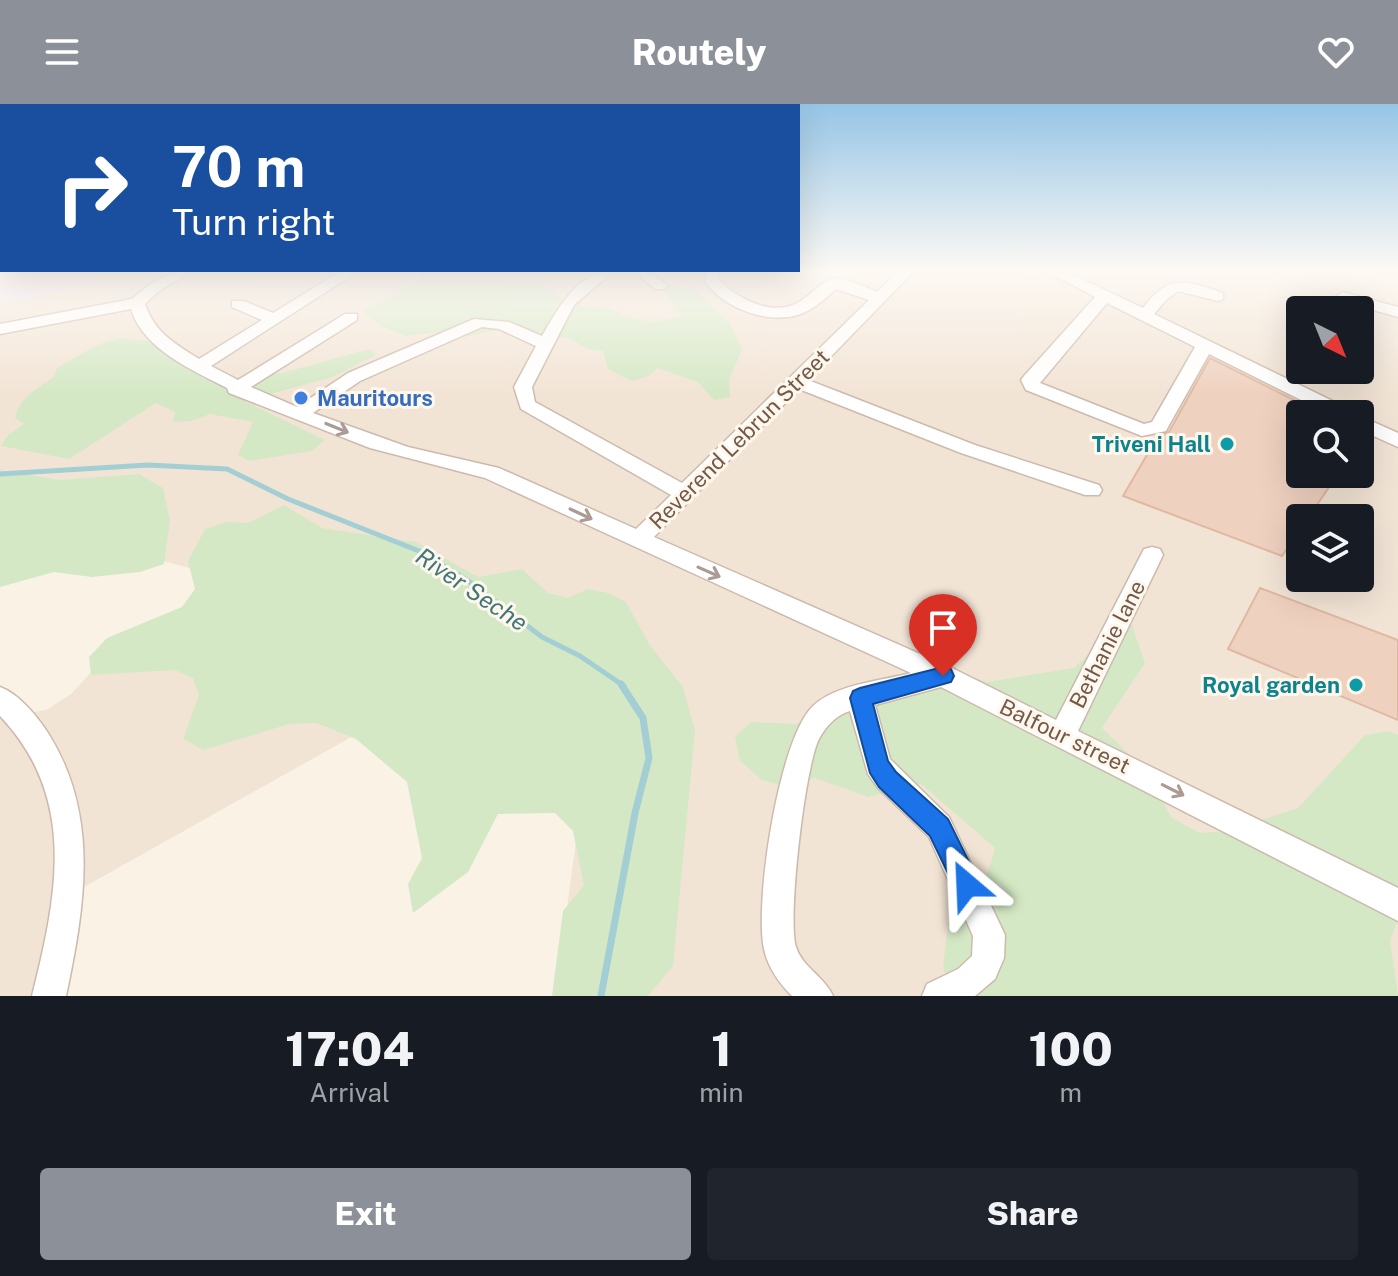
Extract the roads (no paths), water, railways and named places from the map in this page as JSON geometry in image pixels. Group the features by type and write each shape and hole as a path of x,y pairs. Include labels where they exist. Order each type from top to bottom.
{"street":[{"path":"0,329 89,312"},
{"name":"Balfour street","path":"136,312 146,329 198,367 235,389 404,453 470,464 943,676 1398,905"},
{"path":"256,312 274,319"},
{"path":"198,367 286,312"},
{"path":"563,312 523,387 527,405 685,494"},
{"name":"Reverend Lebrun Street","path":"638,540 867,312"},
{"path":"1091,312 1030,380 1032,386 1142,430 1159,427 1205,345"},
{"path":"1136,312 1316,400"},
{"path":"1145,316 1148,312"},
{"path":"235,389 351,317"},
{"path":"0,341 42,320"},
{"path":"301,413 354,377 480,322 503,325 545,344"},
{"path":"797,382 968,449 1092,490"},
{"path":"1374,429 1398,441"},
{"name":"Bethanie lane","path":"1063,734 1152,555"},
{"path":"816,996 781,954 775,921 801,750 809,728 820,713 835,704 943,676"},
{"path":"0,698 16,711 51,759 70,823 66,927 49,996"},
{"path":"860,698 878,765 894,786 939,827 989,935 991,951 985,968 971,982 939,996"}],"waterway":[{"name":"River Seche","path":"0,474 148,465 227,469 288,499 424,553 467,580 542,637 580,656 624,686"},
{"name":"River Seche","path":"601,996 635,813 649,758 643,718 621,684"}],"place":[{"name":"Mauritours","path":"301,398"},
{"name":"Triveni Hall","path":"1227,444"},
{"name":"Royal garden","path":"1356,685"}]}
